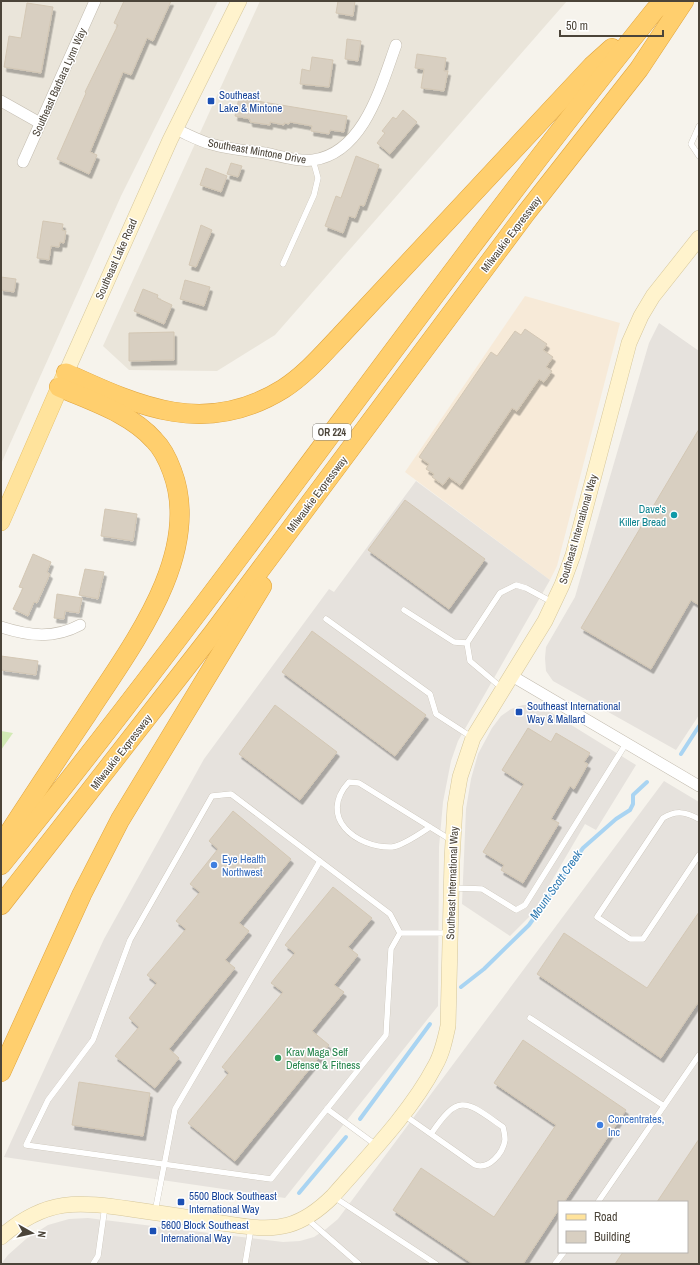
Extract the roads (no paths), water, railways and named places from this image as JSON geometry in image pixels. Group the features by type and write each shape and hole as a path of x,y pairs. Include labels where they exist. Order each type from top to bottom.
{"highway":[{"name":"Milwaukie Expressway","path":"1,905 213,634 526,213 639,69 684,1"},
{"path":"63,380 168,412 189,415 207,415 234,410 258,402 283,389 311,366 341,335 592,66 660,5"},
{"name":"OR 224","path":"1,865 143,686 519,182 660,5"},
{"path":"1,845 137,637 158,597 169,571 179,525 179,501 176,481 168,460 154,440 139,427 63,380"},
{"path":"1,1072 76,908 120,820 155,759 325,483"}],"main road":[{"name":"Southeast Lake Road","path":"1,522 63,380"}],"street":[{"name":"Southeast Barbara Lynn Way","path":"23,162 95,1"},
{"name":"Southeast Lake Road","path":"63,380 175,129 239,1"},
{"name":"Southeast Mintone Drive","path":"175,129 212,145 304,160 313,160 332,154 357,133 377,98 396,46"},
{"path":"1,101 13,106 40,123"},
{"name":"Southeast International Way","path":"1,1237 25,1219 51,1207 81,1203 155,1212 251,1227 278,1227 306,1217 317,1211 333,1196 402,1114 435,1066 443,1047 449,1016 453,842 455,806 460,777 474,738 504,690 554,603 573,555 629,343 641,316 653,296 699,238"},
{"path":"1,627 29,633 54,634 63,633 80,625"},
{"path":"512,676 627,742 699,786"}],"lane":[{"path":"699,126 691,144 699,156"},
{"path":"283,264 314,195 318,178 313,160"},
{"path":"504,690 470,662 467,643 500,593 516,585 526,588 554,603"},
{"path":"404,610 454,642 467,643"},
{"path":"326,619 430,694 436,714 474,738"},
{"path":"451,888 482,889 516,910 525,906 627,742"},
{"path":"430,827 394,847 372,845 349,834 338,820 337,806 343,789 349,782 360,783 430,827 453,842"},
{"path":"231,794 390,914 400,933 391,949 386,1035 271,1179 26,1145 48,1100 93,1040 130,940 212,796 231,794"},
{"path":"699,819 687,813 672,812 663,818 597,917 630,939 643,939 699,855"},
{"path":"155,1212 163,1164 175,1109 320,861"},
{"path":"400,933 451,933"},
{"path":"530,1018 664,1106"},
{"path":"599,1201 699,1055"},
{"path":"402,1114 475,1165 481,1167 487,1166 494,1160 505,1141 503,1127 474,1106 467,1104 459,1105 450,1109 441,1118 431,1134"},
{"path":"327,1109 376,1145"},
{"path":"333,1196 436,1264"},
{"path":"93,1264 98,1256 105,1205"},
{"path":"306,1217 359,1264"},
{"path":"245,1264 251,1227"},
{"path":"556,1264 563,1253"}],"waterway":[{"name":"Mount Scott Creek","path":"681,754 699,726"},
{"name":"Mount Scott Creek","path":"461,987 484,969 529,925 583,848 616,819 630,810 633,804 633,795 647,782"},
{"name":"Mount Scott Creek","path":"360,1119 430,1024"},
{"name":"Mount Scott Creek","path":"299,1193 346,1137"}],"place":[{"name":"Southeast Lake & Mintone","path":"211,101"},
{"name":"Dave's Killer Bread","path":"674,515"},
{"name":"Southeast International Way & Mallard","path":"519,712"},
{"name":"Eye Health Northwest","path":"214,865"},
{"name":"Krav Maga Self Defense & Fitness","path":"278,1058"},
{"name":"Concentrates, Inc","path":"600,1125"},
{"name":"5500 Block Southeast International Way","path":"181,1202"},
{"name":"5600 Block Southeast International Way","path":"153,1231"}]}
